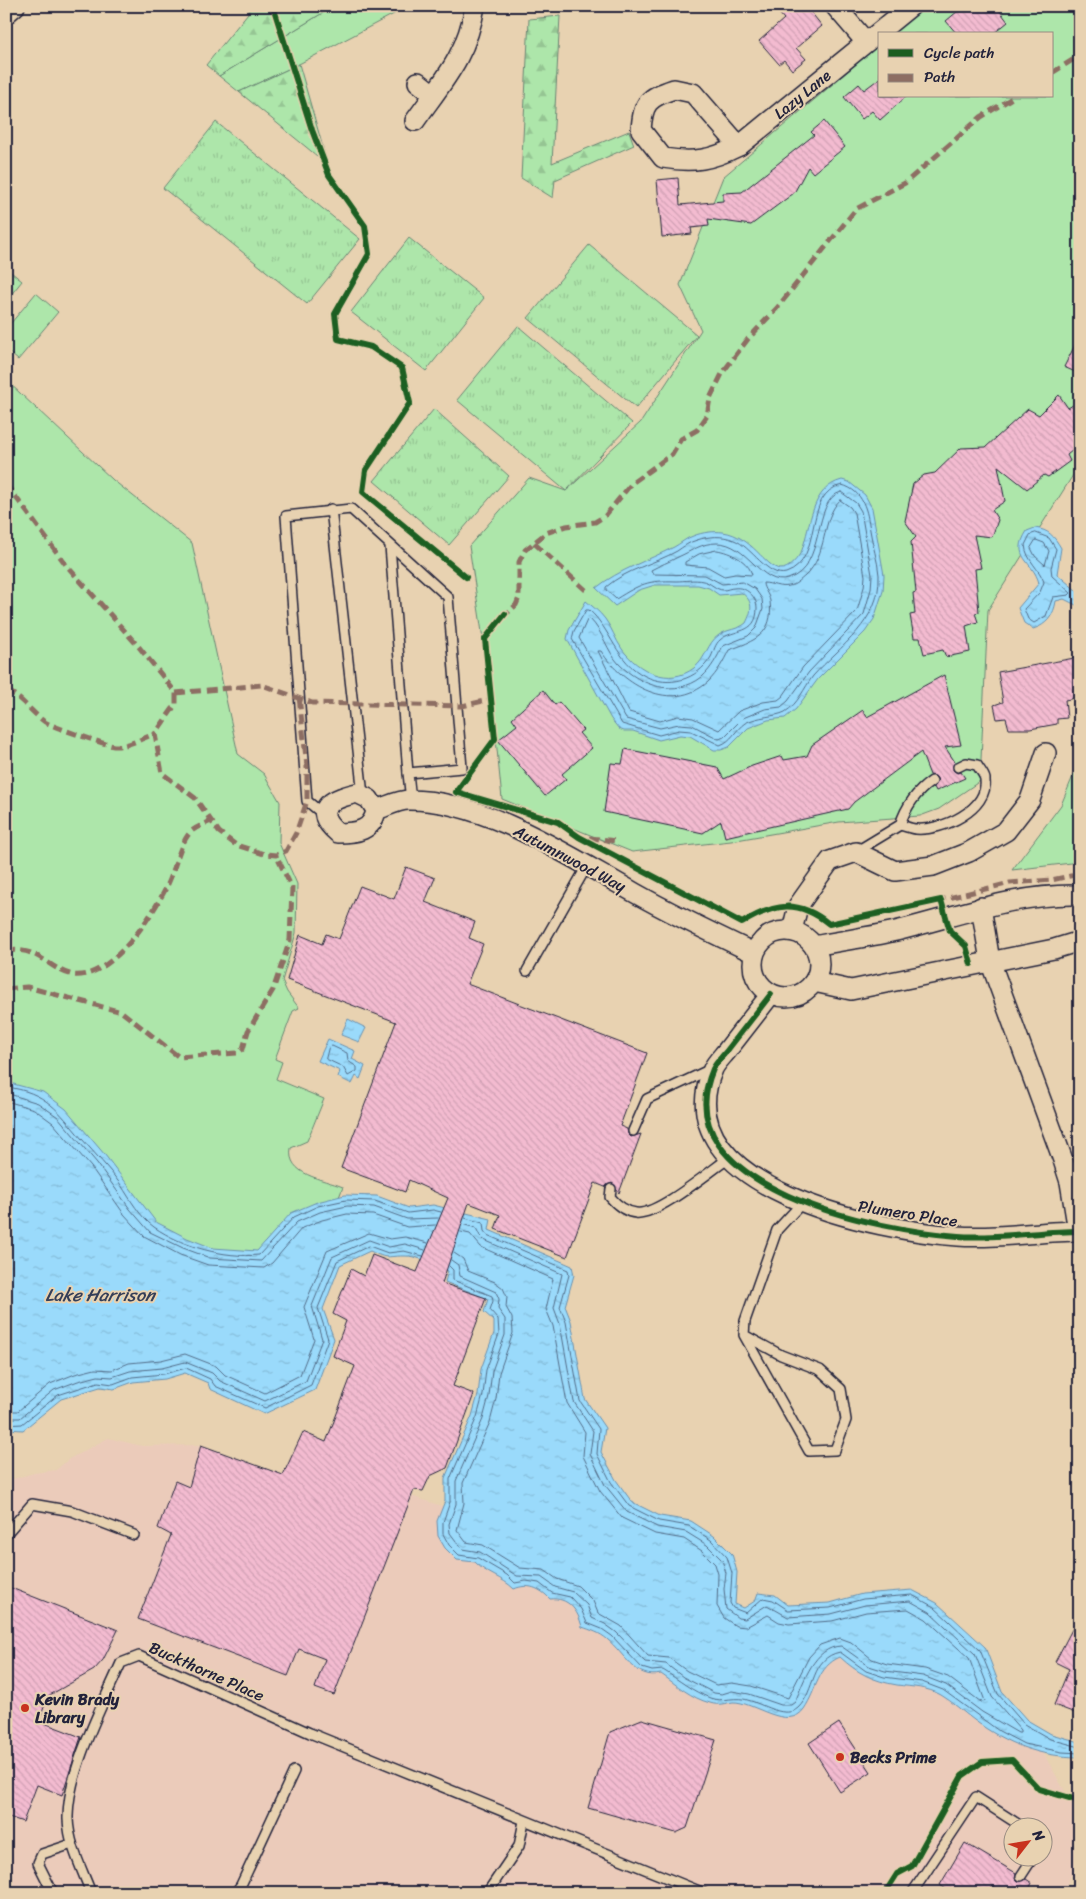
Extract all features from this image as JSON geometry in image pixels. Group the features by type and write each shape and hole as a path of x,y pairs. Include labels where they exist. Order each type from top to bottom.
{"street":[{"path":"6,14 15,6"},
{"path":"415,121 433,94 453,70 472,28 475,6"},
{"path":"835,6 866,42"},
{"name":"Lazy Lane","path":"878,32 911,6"},
{"name":"Lazy Lane","path":"739,146 693,93 674,89 656,95 643,110 641,130 663,158 685,161 714,158 739,146 878,32"},
{"path":"418,82 433,94"},
{"path":"792,931 798,906 830,861 856,852 895,871 933,866 968,852 1006,831 1030,800 1046,753"},
{"path":"357,793 369,799 376,810 375,819 370,827 353,833 338,833 324,819 330,803 340,797 357,793"},
{"name":"Autumnwood Way","path":"376,810 411,800 430,801 464,808 503,822 688,922 754,953"},
{"path":"814,946 900,930 981,907 1053,894 1080,895"},
{"name":"Plumero Place","path":"771,994 713,1068 707,1091 706,1114 714,1137 729,1158 761,1182 802,1203 871,1224 959,1236 1079,1231 1066,1167 990,961 981,907"},
{"path":"792,931 806,937 814,946 819,964 814,982 798,995 782,997 771,994 757,982 752,965 754,953 761,942 770,934 792,931"},
{"path":"814,982 851,990 1054,949 1080,942"}],"lane":[{"path":"324,815 307,801 286,516 351,508 390,546 448,596 462,768 408,773"},
{"path":"332,509 363,796"},
{"path":"390,546 411,800"},
{"path":"900,825 916,829 942,825 965,815 976,805 982,797 985,778 977,765 966,763 958,767"},
{"path":"856,852 900,825 904,813 920,789 932,781"},
{"path":"527,971 587,866"},
{"path":"633,1131 647,1099 713,1068"},
{"path":"611,1189 610,1197 617,1206 636,1214 660,1207 729,1158"},
{"path":"744,1335 780,1355 820,1370 841,1389 846,1420 835,1450 809,1451 744,1335 745,1321 777,1230 802,1203"},
{"path":"6,1534 32,1504 72,1511 134,1535"},
{"name":"Buckthorne Place","path":"91,1893 72,1844 68,1820 71,1786 121,1663 139,1656 310,1734 704,1893"},
{"path":"235,1893 241,1885 294,1772"},
{"path":"912,1893 976,1797 1005,1816"},
{"path":"488,1893 519,1846 524,1821"},
{"path":"53,1893 38,1863 42,1854 72,1844"},
{"path":"1021,1876 1028,1866"}],"shaded area":[{"path":"108,1438 142,1446 201,1445 283,1475 294,1450 411,1496 551,1542 737,1636 934,1669 1041,1749 1080,1818 1080,1859 1062,1893 6,1893 6,1481 34,1473 56,1470 69,1459"}],"green space":[{"path":"250,6 334,6 219,76 206,65 248,13"},
{"path":"334,6 409,6 299,64 239,92 219,76"},
{"path":"925,6 1080,6 1080,464 988,610 980,781 939,809 920,816 839,822 731,841 632,852 502,799 492,699 469,546 529,478 566,491 641,422 701,330 680,285 723,177 878,46 878,98 1054,98 1054,32 894,32"},
{"path":"560,16 552,163 629,131 634,145 555,180 553,198 521,178 529,19"},
{"path":"299,64 328,165 239,92"},
{"path":"216,122 360,239 307,304 163,188"},
{"path":"409,238 484,298 426,371 351,312"},
{"path":"589,245 697,335 636,408 528,318"},
{"path":"6,268 22,281 6,301"},
{"path":"36,293 58,312 18,360 6,350 6,329"},
{"path":"518,326 632,423 566,491 457,400"},
{"path":"6,380 113,480 192,543 238,754 264,774 280,802 279,843 297,884 296,933 282,981 287,992 299,1008 293,1011 275,1059 282,1062 276,1079 324,1099 307,1141 291,1148 291,1157 294,1164 300,1170 308,1175 343,1187 319,1248 6,1272"},
{"path":"434,409 509,476 449,545 374,481"},
{"path":"1080,766 1080,862 1012,870 1061,805 1076,769"}],"water":[{"path":"842,480 849,482 865,495 872,508 884,575 883,591 874,619 865,632 818,679 796,709 785,718 768,720 748,728 729,747 714,750 690,736 680,735 659,740 633,731 619,729 611,719 567,639 569,630 586,601 605,619 622,649 636,664 645,670 664,676 684,674 694,668 715,638 746,623 751,607 749,600 742,593 719,595 709,588 698,585 655,585 639,590 615,606 596,588 605,581 674,547 688,538 708,532 723,532 742,539 774,567 783,569 796,559 802,550 810,519 818,499 832,484"},
{"path":"1035,528 1051,534 1061,548 1057,574 1077,591 1080,591 1080,607 1064,599 1056,601 1054,611 1049,619 1033,629 1024,623 1018,608 1039,583 1036,575 1024,558 1021,547 1022,540 1027,531"},
{"path":"348,1019 366,1028 359,1042 341,1035"},
{"path":"328,1039 355,1051 352,1059 365,1066 360,1079 356,1076 352,1084 338,1077 340,1071 318,1061"},
{"name":"Lake Harrison","path":"6,1082 43,1092 66,1109 105,1155 156,1222 187,1238 213,1248 257,1251 291,1213 317,1202 345,1195 377,1196 409,1208 433,1205 491,1219 489,1230 572,1266 574,1275 565,1306 571,1321 585,1399 605,1428 601,1452 616,1480 632,1502 660,1516 691,1521 714,1536 732,1554 737,1572 735,1604 744,1608 755,1601 758,1593 775,1595 788,1605 830,1603 862,1594 912,1590 937,1603 985,1647 1002,1692 1027,1720 1051,1734 1080,1742 1080,1757 1051,1755 1024,1748 998,1736 936,1692 873,1679 853,1668 840,1657 826,1667 804,1709 797,1715 780,1717 741,1703 713,1704 703,1701 690,1695 661,1674 652,1675 637,1670 604,1637 582,1627 575,1610 567,1602 550,1599 534,1588 524,1586 514,1589 475,1562 457,1560 445,1548 438,1536 437,1521 445,1501 445,1478 472,1416 478,1395 481,1369 494,1333 494,1321 484,1312 488,1299 445,1282 448,1271 415,1257 384,1257 370,1251 340,1265 323,1309 334,1339 315,1390 264,1414 210,1389 208,1383 185,1373 165,1379 133,1382 114,1389 100,1387 61,1399 23,1430 6,1429"}],"building":[{"path":"773,6 806,6 822,26 796,48 806,59 792,70 784,60 779,64 759,41 784,19"},
{"path":"964,6 996,6 1008,22 996,32 955,32 946,21"},
{"path":"878,80 878,98 905,98 880,120 872,111 862,119 844,97 859,84 864,90"},
{"path":"824,121 845,147 813,173 808,167 794,193 751,225 708,219 709,226 691,228 692,234 662,237 657,180 678,178 680,205 723,201 723,193 742,192 814,135 811,132"},
{"path":"1080,335 1080,374 1064,367"},
{"path":"1059,395 1068,408 1073,405 1080,413 1080,444 1067,455 1070,461 1048,477 1044,475 1027,489 998,466 1005,501 992,510 998,520 992,537 974,535 981,568 975,569 979,612 975,613 978,622 966,626 970,652 946,657 943,650 924,654 920,638 914,638 910,615 915,614 913,593 916,592 911,542 916,537 905,521 913,484 924,475 935,473 961,448 986,447 1028,409 1039,415"},
{"path":"1080,657 1080,697 1065,700 1067,718 1057,719 1057,724 1030,729 1009,729 1006,718 997,719 994,705 1003,702 998,672"},
{"path":"944,675 961,745 945,747 955,762 953,770 957,773 961,772 965,778 936,791 934,787 938,780 935,776 930,775 921,752 854,802 848,809 725,837 721,821 703,833 604,812 611,763 622,764 625,749 717,767 724,779 752,766 782,756 784,760 807,756 812,745 863,710 867,717"},
{"path":"543,690 555,705 559,702 583,730 579,733 592,748 562,774 566,779 545,796 498,740 517,725 512,718"},
{"path":"406,867 435,878 425,902 475,922 469,938 483,944 467,984 647,1053 620,1126 627,1129 631,1137 641,1134 619,1193 612,1183 605,1187 595,1183 567,1257 495,1229 500,1215 469,1203 442,1283 486,1298 453,1386 474,1394 447,1468 430,1476 423,1491 414,1490 334,1695 315,1688 325,1659 299,1649 288,1676 138,1619 171,1535 158,1528 175,1481 189,1487 201,1445 283,1475 303,1432 326,1442 355,1366 333,1356 346,1321 333,1314 351,1269 364,1276 372,1255 417,1272 448,1198 409,1180 405,1192 341,1168 396,1022 287,980 300,935 322,944 326,934 339,939 360,886 394,899"},
{"name":"Kevin Brady Library","path":"6,1586 118,1630 103,1660 94,1670 48,1696 39,1721 81,1737 62,1795 37,1785 23,1822 6,1816"},
{"path":"1080,1614 1080,1703 1075,1713 1054,1705 1069,1669 1055,1662"},
{"path":"642,1719 716,1740 687,1828 676,1833 588,1808 610,1732"},
{"name":"Becks Prime","path":"839,1723 871,1772 840,1792 809,1743"},
{"path":"965,1843 1016,1873 1015,1878 1018,1881 1026,1879 1032,1883 1027,1893 1005,1893 993,1886 988,1893 952,1893 940,1885"}],"marked path":[{"path":"1054,72 1074,59 1080,59"},
{"path":"502,618 516,605 519,598 519,562 525,550 546,533 566,526 595,522 605,516 632,483 672,454 681,439 697,430 707,416 710,398 723,372 856,209 905,183 981,117 1012,98"},
{"path":"6,484 67,566 139,647 176,693 176,704 155,734 162,773 195,798 219,832 236,845 264,854 276,855 286,851 296,833 307,801 307,766 299,697"},
{"path":"534,543 589,593"},
{"path":"176,693 262,685 312,703 462,706 492,699"},
{"path":"6,690 45,722 109,745 124,745 155,734"},
{"path":"6,951 17,950 27,952 73,975 87,974 102,967 116,957 129,943 152,912 168,884 188,835 211,821"},
{"path":"589,838 617,841"},
{"path":"6,989 27,987 122,1012 179,1057 238,1053 243,1049 248,1031 273,990 290,940 292,888 276,855"},
{"path":"936,901 1010,883 1051,880 1080,874"}],"cycle path":[{"path":"273,6 312,130 329,175 365,226 369,254 335,314 338,339 371,347 402,368 410,403 366,470 363,492 466,577"},
{"path":"505,614 485,639 495,739 456,792 558,822 579,837 742,923 765,911 776,908 797,907 807,910 829,924 941,900 950,931 966,946 971,964"},
{"path":"771,994 714,1066 706,1110 719,1145 748,1173 788,1196 834,1213 880,1225 973,1237 1080,1231"},
{"path":"885,1893 897,1874 912,1866 962,1776 982,1762 1012,1760 1039,1789 1080,1801"}],"place":[{"name":"Kevin Brady Library","path":"25,1708"},
{"name":"Becks Prime","path":"840,1757"}]}
